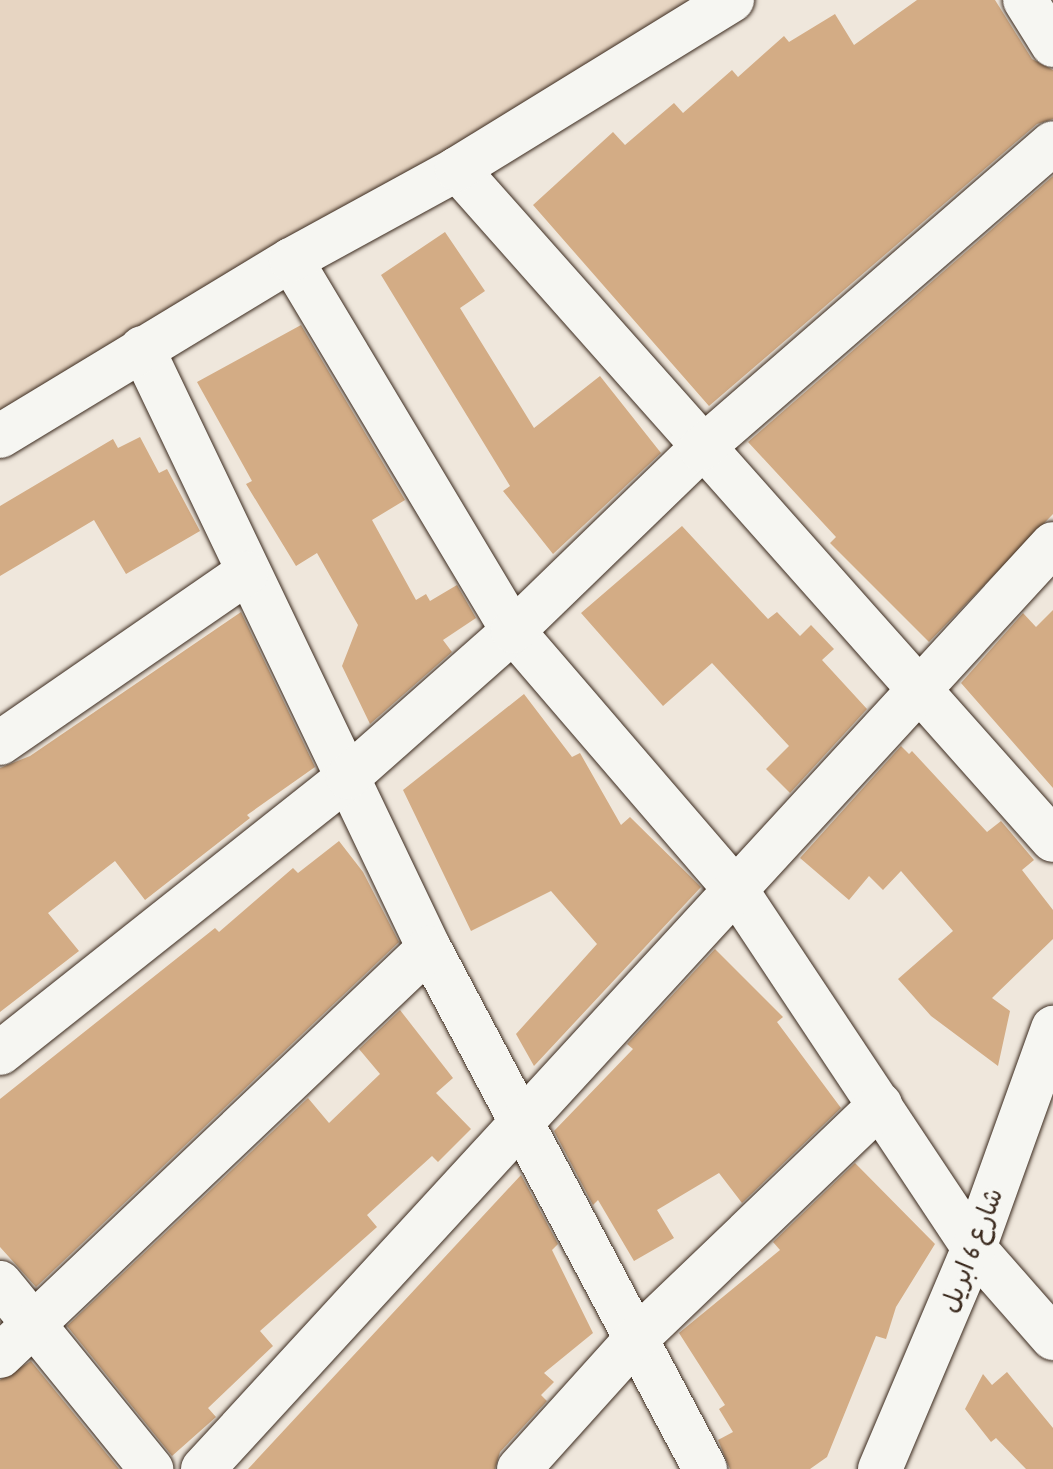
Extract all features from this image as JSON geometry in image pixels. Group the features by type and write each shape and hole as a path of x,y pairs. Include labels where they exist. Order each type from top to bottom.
{"street":[{"path":"0,436 291,260 457,169 732,0"},
{"path":"1025,0 1053,45"},
{"path":"0,1053 348,777 513,631 701,449 1053,143"},
{"path":"457,169 701,449 919,685 1053,840"},
{"path":"291,260 513,631 736,890 974,1248 1053,1338"},
{"path":"142,348 246,573 429,948 705,1469"},
{"path":"203,1469 521,1120 736,890 919,685 1053,544"},
{"path":"0,743 246,573"},
{"path":"0,1356 429,948"},
{"name":"شارع 6 ابريل","path":"880,1469 974,1248 1053,1028"},
{"path":"519,1469 637,1338 880,1105"},
{"path":"0,1283 151,1469"}],"shaded area":[{"path":"0,0 692,0 0,442"}],"building":[{"path":"917,0 995,0 1032,59 1053,70 1053,119 1037,124 709,406 533,205 613,132 625,145 674,103 683,113 732,70 738,77 784,36 789,42 835,14 854,45"},
{"path":"1053,176 1053,514 929,642 830,543 836,537 748,442"},
{"path":"445,232 485,291 460,308 534,428 600,376 661,453 553,554 503,491 510,486 381,275"},
{"path":"301,325 405,500 372,520 416,600 426,594 430,601 457,585 476,618 443,640 452,652 370,724 342,666 358,625 317,553 296,566 246,484 252,481 197,382"},
{"path":"140,437 159,473 167,469 200,531 126,574 94,520 0,576 0,506 113,439 118,448"},
{"path":"682,526 768,619 777,612 800,636 811,625 834,649 822,660 867,709 790,793 766,769 789,746 712,663 663,706 581,613"},
{"path":"1053,610 1053,788 961,683 1023,613 1036,627"},
{"path":"241,612 315,767 247,815 250,818 145,900 115,861 48,913 79,951 0,1012 0,768 30,756"},
{"path":"524,694 572,757 580,753 621,825 630,817 701,887 534,1066 516,1034 597,944 551,891 471,931 403,790"},
{"path":"901,746 909,754 912,751 987,832 1001,821 1034,860 1022,870 1053,910 1053,939 992,998 1010,1011 998,1066 931,1016 898,979 953,931 901,871 883,890 869,876 849,900 800,858"},
{"path":"339,841 363,872 399,942 36,1287 0,1247 0,1099 215,928 219,932 293,868 298,873"},
{"path":"715,949 783,1017 777,1022 841,1108 742,1203 719,1173 657,1210 674,1238 634,1261 598,1200 593,1205 554,1131 633,1049 627,1044"},
{"path":"400,1010 453,1078 436,1093 471,1129 438,1162 432,1156 367,1215 377,1227 260,1331 273,1346 208,1408 216,1417 172,1456 67,1326 308,1098 329,1123 380,1074 359,1049"},
{"path":"855,1163 935,1244 896,1307 886,1339 876,1336 827,1457 810,1469 730,1469 718,1440 733,1432 719,1409 725,1405 679,1333 780,1250 773,1242"},
{"path":"521,1175 558,1244 552,1250 593,1333 544,1373 554,1382 541,1395 547,1401 500,1452 495,1469 248,1469"},
{"path":"31,1361 119,1469 0,1469 0,1380"},
{"path":"1007,1372 1053,1428 1053,1469 1026,1469 996,1438 991,1442 965,1409 983,1374 992,1385"}]}
